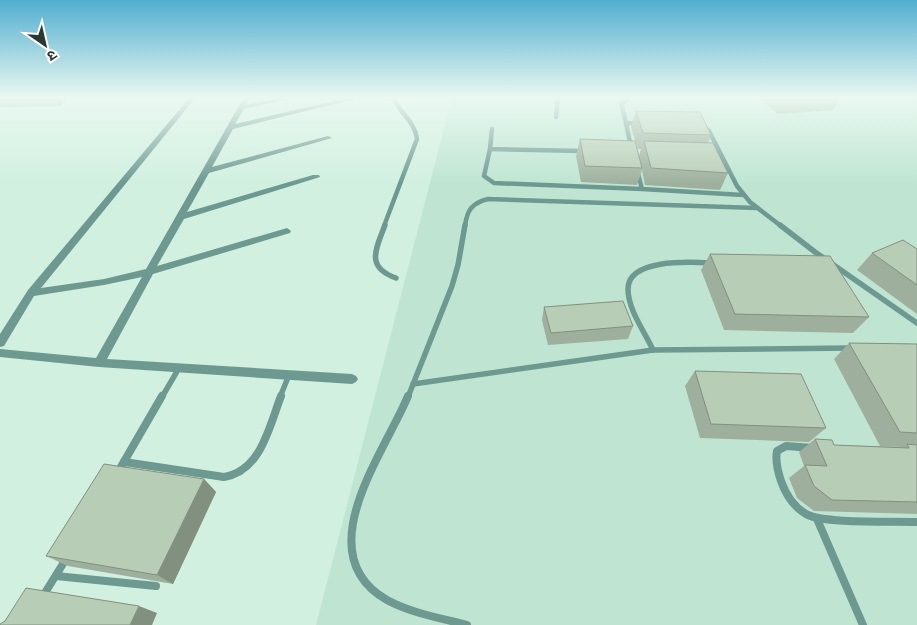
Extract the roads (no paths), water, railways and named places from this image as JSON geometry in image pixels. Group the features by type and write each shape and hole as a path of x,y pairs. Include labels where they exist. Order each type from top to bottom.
{"street":[{"path":"0,343 31,293 169,126"},
{"path":"99,363 229,128 237,126"},
{"path":"206,171 328,138"},
{"path":"180,217 316,177"},
{"path":"31,293 104,282 150,272 286,231"},
{"path":"0,353 99,363 352,379"}],"lane":[{"path":"396,278 384,274 378,268 375,263 375,251 418,139 416,126"},
{"path":"627,126 633,153"},
{"path":"702,126 709,131 743,195 757,208 917,323"},
{"path":"492,129 484,176 494,183 743,195"},
{"path":"490,149 585,151"},
{"path":"714,156 723,156"},
{"path":"635,162 642,189"},
{"path":"467,625 444,622 387,600 368,584 356,564 351,547 353,516 365,485 413,384 452,286 458,265 467,212 478,202 488,199 757,208"},
{"path":"653,350 632,303 628,282 634,274 644,268 668,262 716,263"},
{"path":"826,266 836,266"},
{"path":"413,384 653,350 860,349"},
{"path":"114,478 180,368"},
{"path":"124,462 224,477 237,474 256,457 290,375"},
{"path":"823,448 786,446 777,451 776,456 786,492 789,499 803,513 817,518 917,522"},
{"path":"817,518 863,625"},
{"path":"41,600 70,551"},
{"path":"56,576 156,586"}]}
